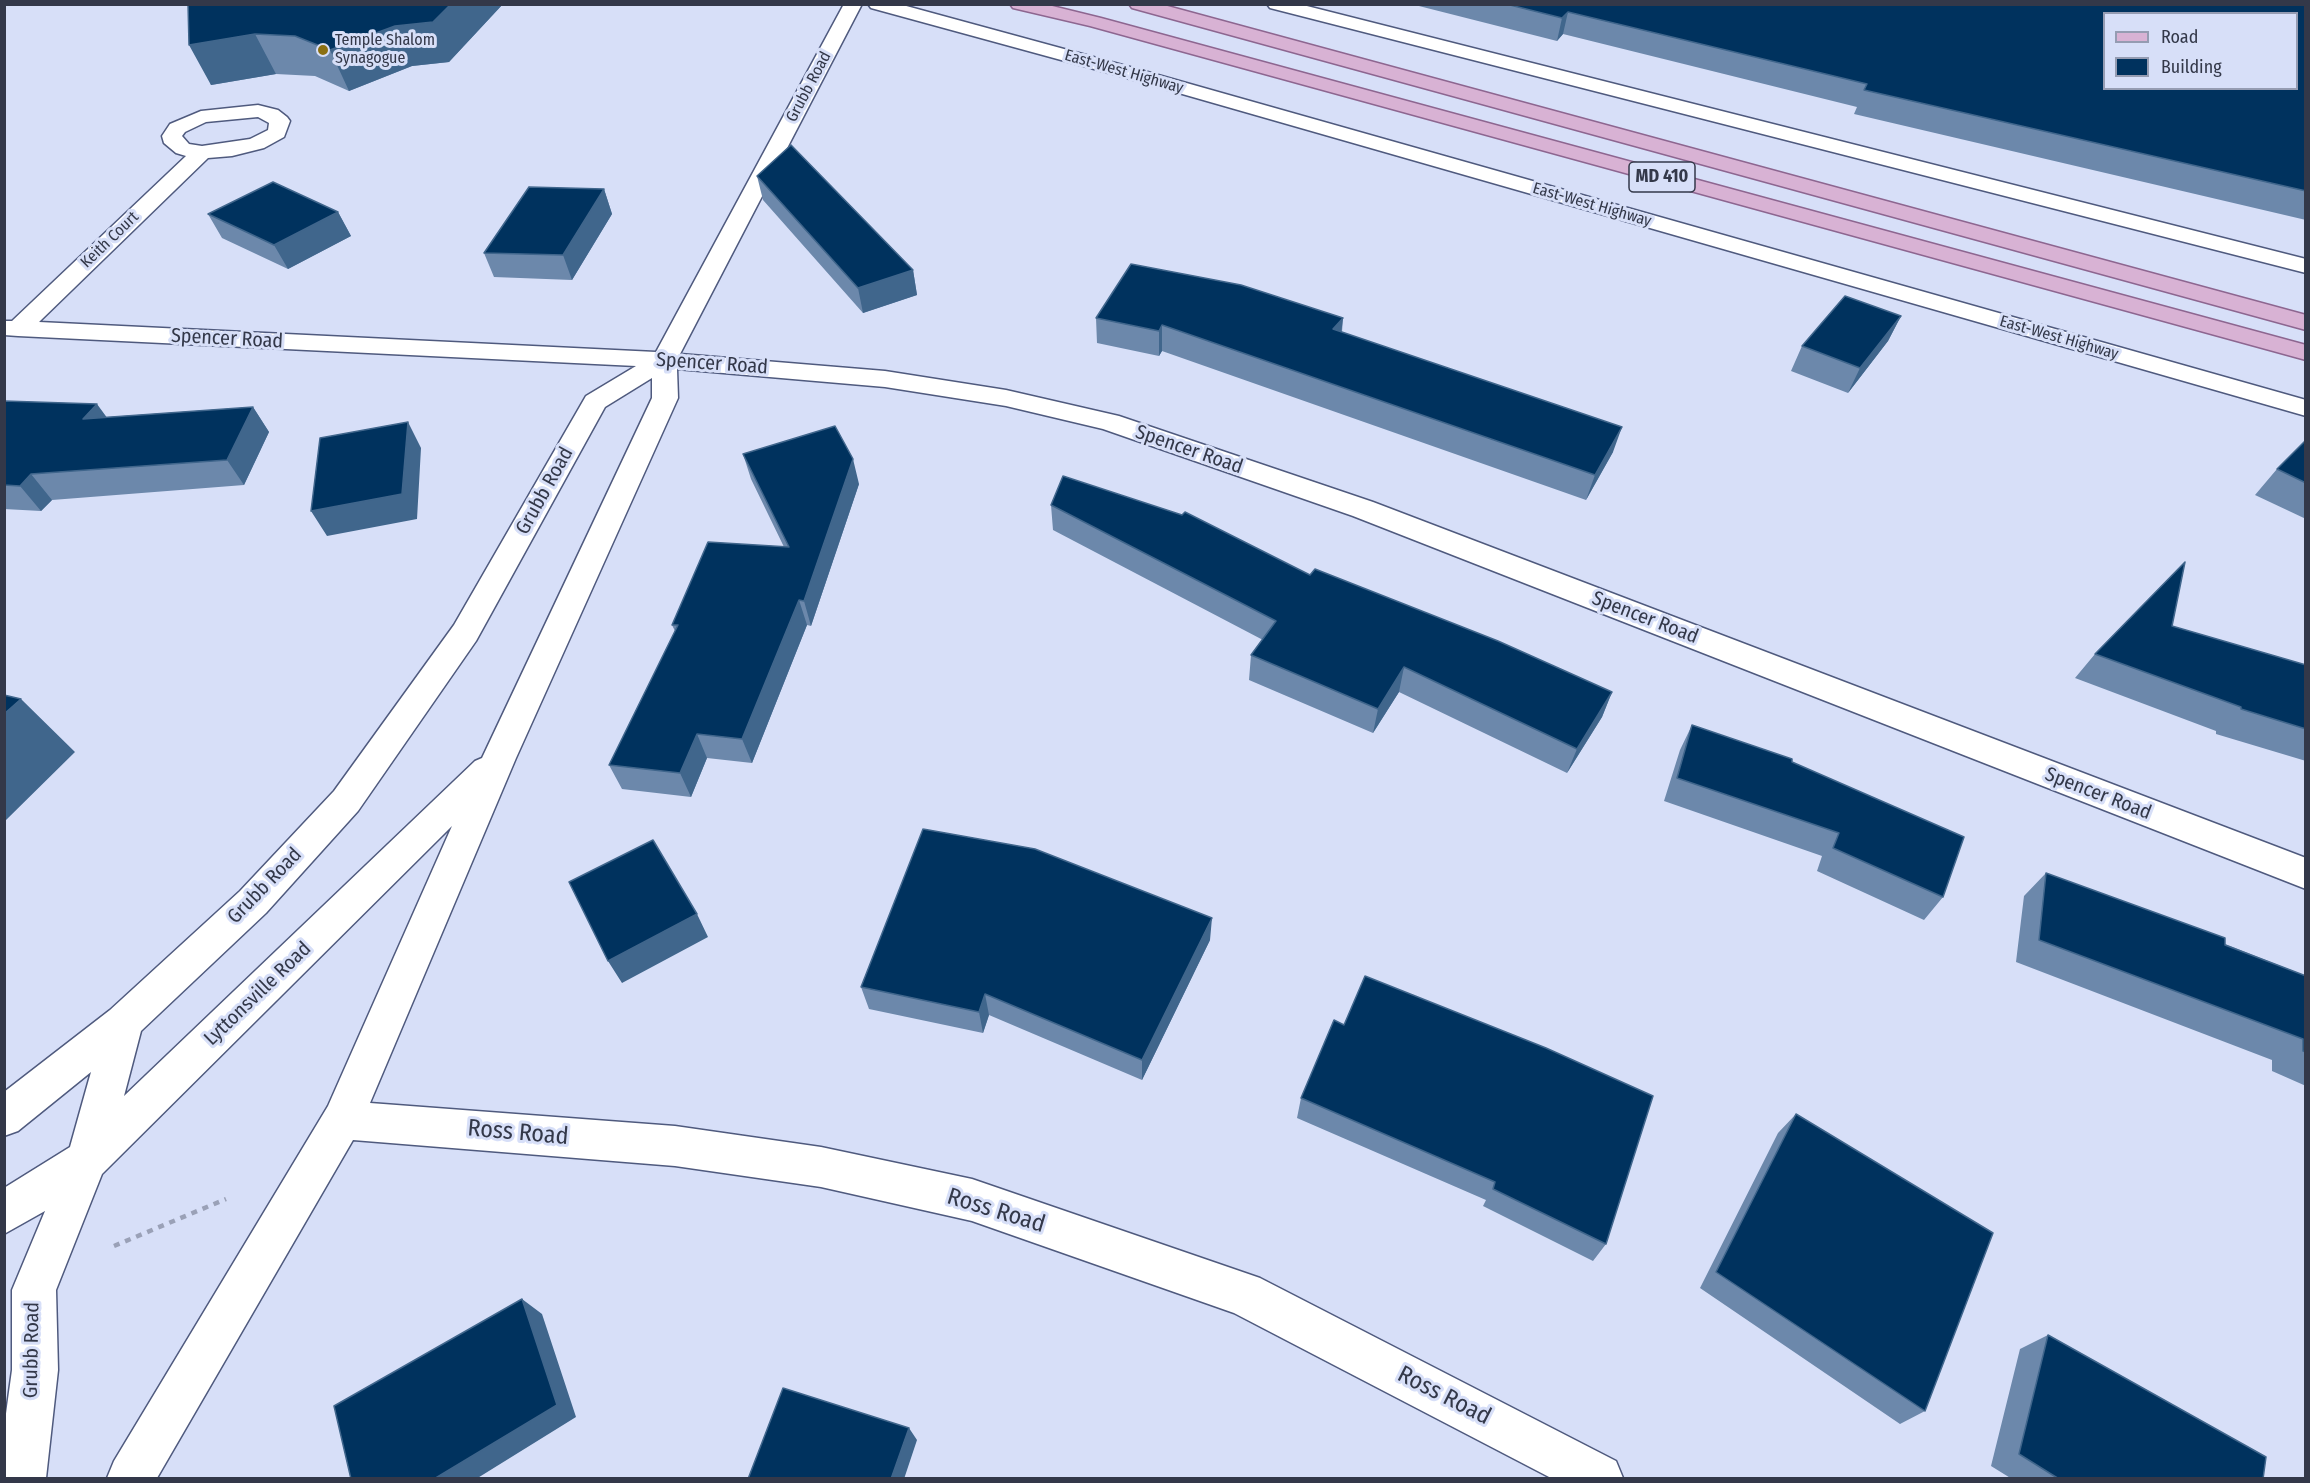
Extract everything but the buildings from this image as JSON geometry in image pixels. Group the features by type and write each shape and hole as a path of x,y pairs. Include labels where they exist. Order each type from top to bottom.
{"main road":[{"name":"MD 410","path":"1018,4 1095,22 2306,353"},
{"name":"MD 410","path":"1138,4 2306,323"}],"street":[{"name":"Grubb Road","path":"131,1479 342,1120 499,759 665,398 664,360 853,4"},
{"name":"East-West Highway","path":"877,4 1123,71 2306,408"},
{"path":"1276,4 2306,266"},
{"name":"Keith Court","path":"11,328 202,152"},
{"name":"Spencer Road","path":"11,328 664,360 885,379 1006,398 1110,422 1363,509 2306,874"},
{"name":"Grubb Road","path":"22,1479 35,1370 34,1290 87,1160 124,1022 253,902 346,801 465,633 595,402 664,360"},
{"name":"Lyttonsville Road","path":"4,1213 87,1160 499,759"},
{"path":"4,1117 124,1022"},
{"name":"Ross Road","path":"342,1120 675,1146 821,1167 972,1200 1244,1294 1586,1475"}],"path":[{"path":"110,1248 233,1196"}],"place":[{"name":"Temple Shalom Synagogue","path":"323,50"}]}
